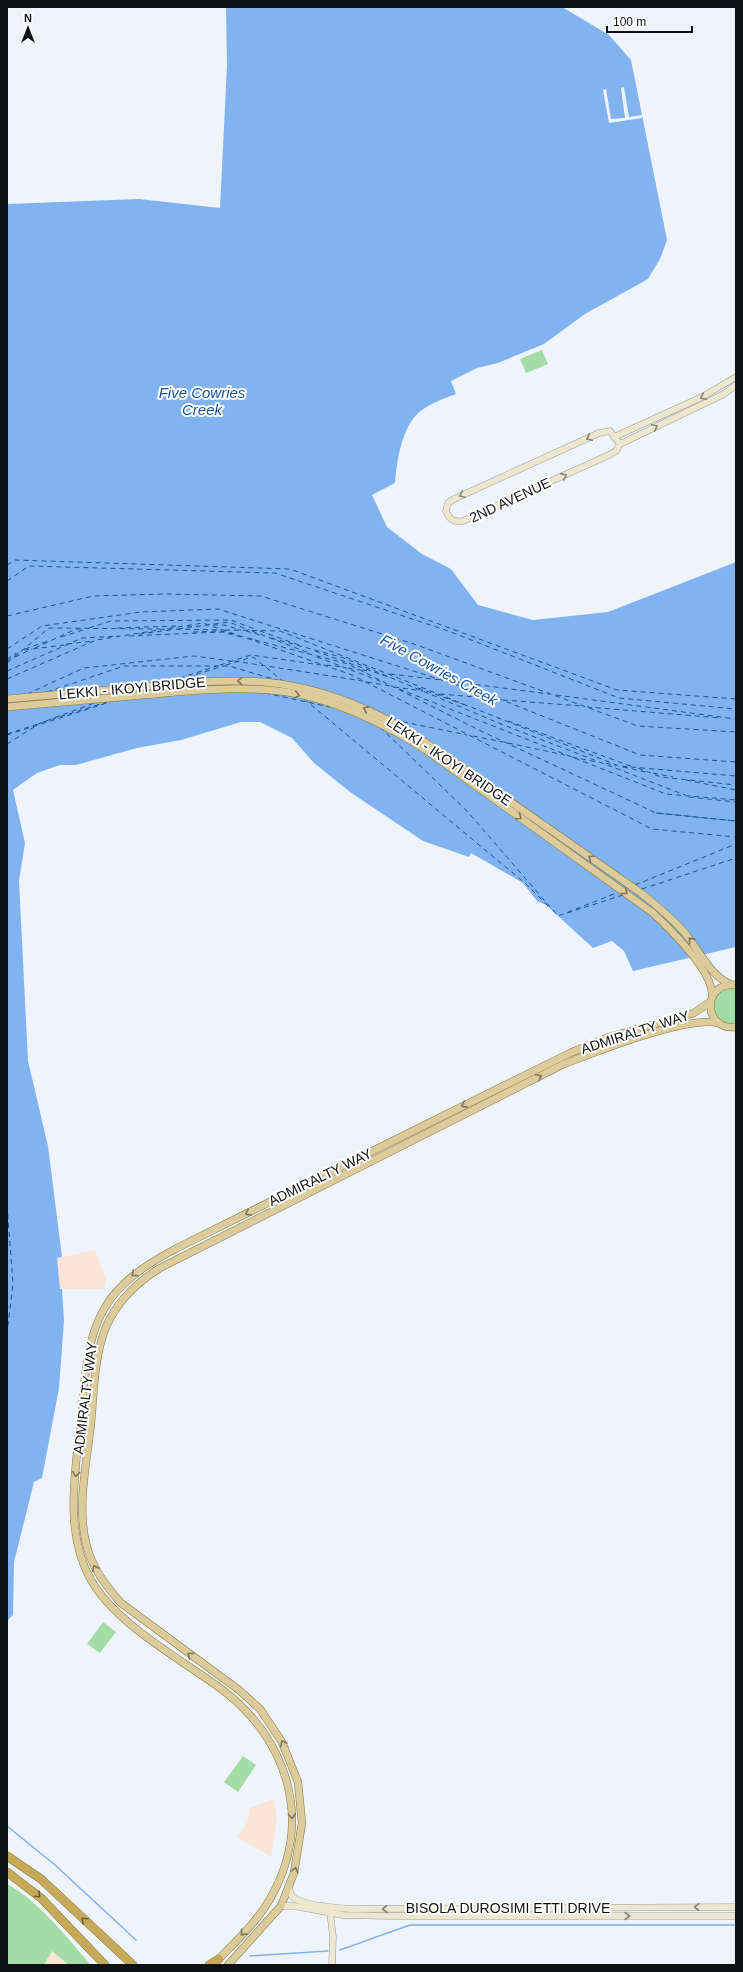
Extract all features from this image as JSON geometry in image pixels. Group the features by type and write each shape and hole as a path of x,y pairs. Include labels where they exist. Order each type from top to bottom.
{"highway":[{"path":"7,1856 41,1879 133,1965"},
{"path":"7,1872 41,1898 103,1963 113,1965"},
{"path":"209,1965 219,1959"}],"main road":[{"path":"620,444 614,437 702,397 736,377"},
{"name":"2ND AVENUE","path":"614,437 610,431 599,433 454,498 448,503 446,510 449,518 455,522 463,521 609,455 616,451 620,444 724,394 736,385"},
{"name":"LEKKI - IKOYI BRIDGE","path":"7,700 190,683 242,681 271,683 312,690 357,705 382,716 427,742 658,906 681,928 698,949 713,972 722,981 733,985"},
{"name":"LEKKI - IKOYI BRIDGE","path":"7,707 191,690 240,688 263,689 310,697 356,713 402,735 426,750 636,900 667,926 691,954 712,985 712,1014 719,1024"},
{"name":"ADMIRALTY WAY","path":"219,1959 262,1912 282,1874 291,1836 292,1822 289,1795 281,1763 273,1747 256,1721 232,1697 169,1652 121,1615 99,1592 84,1566 78,1551 73,1514 85,1378 91,1342 99,1318 109,1300 124,1282 147,1265 177,1248 570,1053 609,1037 704,1008 720,988 733,985"},
{"name":"ADMIRALTY WAY","path":"231,1963 281,1906 294,1873 298,1856 302,1823 302,1807 294,1768 275,1729 260,1709 239,1690 121,1603 105,1585 97,1572 87,1547 83,1526 84,1484 97,1361 101,1341 109,1321 129,1292 160,1268 564,1064 606,1048 686,1025 706,1021 736,1027"},
{"name":"BISOLA DUROSIMI ETTI DRIVE","path":"288,1887 292,1897 330,1910 736,1908"},
{"path":"281,1906 391,1916 736,1916"},
{"path":"330,1910 333,1937 332,1965"},
{"path":"219,1959 231,1963"}],"shaded area":[{"path":"95,1250 106,1280 104,1289 60,1289 57,1258"},
{"path":"274,1799 277,1818 271,1857 237,1837 248,1821 249,1808"},
{"path":"52,1950 69,1965 44,1965"}],"green space":[{"path":"542,350 548,364 526,373 520,359"},
{"path":"736,988 736,1023 727,1022 720,1019 715,1014 714,1001 718,995 725,990"},
{"path":"103,1622 116,1632 100,1653 87,1644"},
{"path":"243,1756 256,1765 238,1792 224,1782"},
{"path":"7,1884 19,1891 41,1910 91,1965 69,1965 52,1951 44,1965 7,1965"}],"water":[{"name":"Five Cowries Creek","path":"226,7 562,7 609,35 631,60 667,240 660,259 648,279 585,314 544,344 498,363 477,368 451,381 456,394 425,408 417,414 406,431 399,453 395,483 372,495 387,527 422,554 451,569 478,605 533,620 608,612 736,562 736,947 633,971 624,951 612,941 593,948 546,905 537,901 523,883 471,853 469,857 423,841 350,792 314,763 292,738 260,722 241,722 181,740 137,748 76,765 60,765 37,773 13,790 25,843 19,881 28,1061 48,1146 62,1257 57,1258 60,1289 62,1289 64,1321 59,1388 42,1478 34,1482 14,1562 13,1615 7,1621 7,204 139,199 220,208 227,66"}],"pier":[{"path":"624,87 629,117 642,115 642,118 609,123 603,90 606,89 611,119 625,118 621,88"}],"waterway":[{"path":"7,1826 55,1865 136,1940"},
{"path":"340,1950 410,1925 736,1925"},
{"path":"250,1956 328,1951"}],"ferry route":[{"path":"7,565 15,560 290,569 617,690 736,699"},
{"path":"7,581 29,566 275,573 451,632 619,698 736,709"},
{"path":"7,616 93,596 165,594 261,596 414,644 638,726 736,732"},
{"path":"7,649 42,626 141,612 218,609 492,696 640,755 736,762"},
{"path":"89,628 111,621 231,620 257,630"},
{"path":"178,629 229,622 249,630"},
{"path":"7,679 96,640 203,623 352,675 652,829 736,837"},
{"path":"213,625 224,625 241,630"},
{"path":"117,628 178,626"},
{"path":"187,626 196,626"},
{"path":"7,663 49,628 160,629"},
{"path":"35,648 76,629 84,629"},
{"path":"61,637 86,629"},
{"path":"167,629 222,630"},
{"path":"139,634 171,630"},
{"path":"225,630 280,631 619,766 736,776"},
{"path":"193,632 221,631 233,634"},
{"path":"246,631 260,635"},
{"path":"252,631 309,653"},
{"path":"260,631 299,645"},
{"path":"129,636 222,632 241,637"},
{"path":"7,671 82,638 119,636"},
{"path":"248,638 256,640"},
{"path":"271,638 344,658 501,724 685,795"},
{"path":"255,640 348,664 481,731 656,813 736,821"},
{"path":"25,649 48,641"},
{"path":"67,644 94,641"},
{"path":"24,650 64,645"},
{"path":"15,657 32,649"},
{"path":"7,661 21,651"},
{"path":"315,651 391,678"},
{"path":"7,659 16,653"},
{"path":"220,665 251,655 321,665"},
{"path":"27,694 84,668 194,656 231,661"},
{"path":"226,665 253,657 283,681"},
{"path":"317,657 385,683"},
{"path":"234,661 363,681"},
{"path":"326,665 343,667"},
{"path":"47,692 124,666 229,666 280,681"},
{"path":"171,681 217,666"},
{"path":"179,680 223,666"},
{"path":"348,668 359,670"},
{"path":"362,670 369,671"},
{"path":"390,674 442,680"},
{"path":"449,681 549,694"},
{"path":"367,682 391,686"},
{"path":"394,687 423,691"},
{"path":"171,688 180,688"},
{"path":"418,688 468,706"},
{"path":"399,689 666,794 736,800"},
{"path":"143,692 149,690"},
{"path":"265,693 330,707"},
{"path":"440,694 498,699"},
{"path":"556,695 736,719"},
{"path":"304,699 526,884 551,909"},
{"path":"503,700 582,706"},
{"path":"7,735 113,701"},
{"path":"38,724 97,702"},
{"path":"43,722 107,702"},
{"path":"587,707 721,718"},
{"path":"394,720 467,735"},
{"path":"508,721 633,767"},
{"path":"7,734 38,724"},
{"path":"7,744 34,727"},
{"path":"380,727 467,811 558,916 619,892"},
{"path":"473,736 503,742"},
{"path":"508,743 565,755"},
{"path":"572,757 597,762"},
{"path":"606,763 616,766"},
{"path":"623,767 646,772"},
{"path":"638,768 661,777 736,785"},
{"path":"653,773 673,777"},
{"path":"686,780 736,790"},
{"path":"689,797 736,802"},
{"path":"656,813 736,821"},
{"path":"635,885 736,844"},
{"path":"642,889 736,858"},
{"path":"567,913 623,895"},
{"path":"7,1205 13,1284 7,1333"}]}
